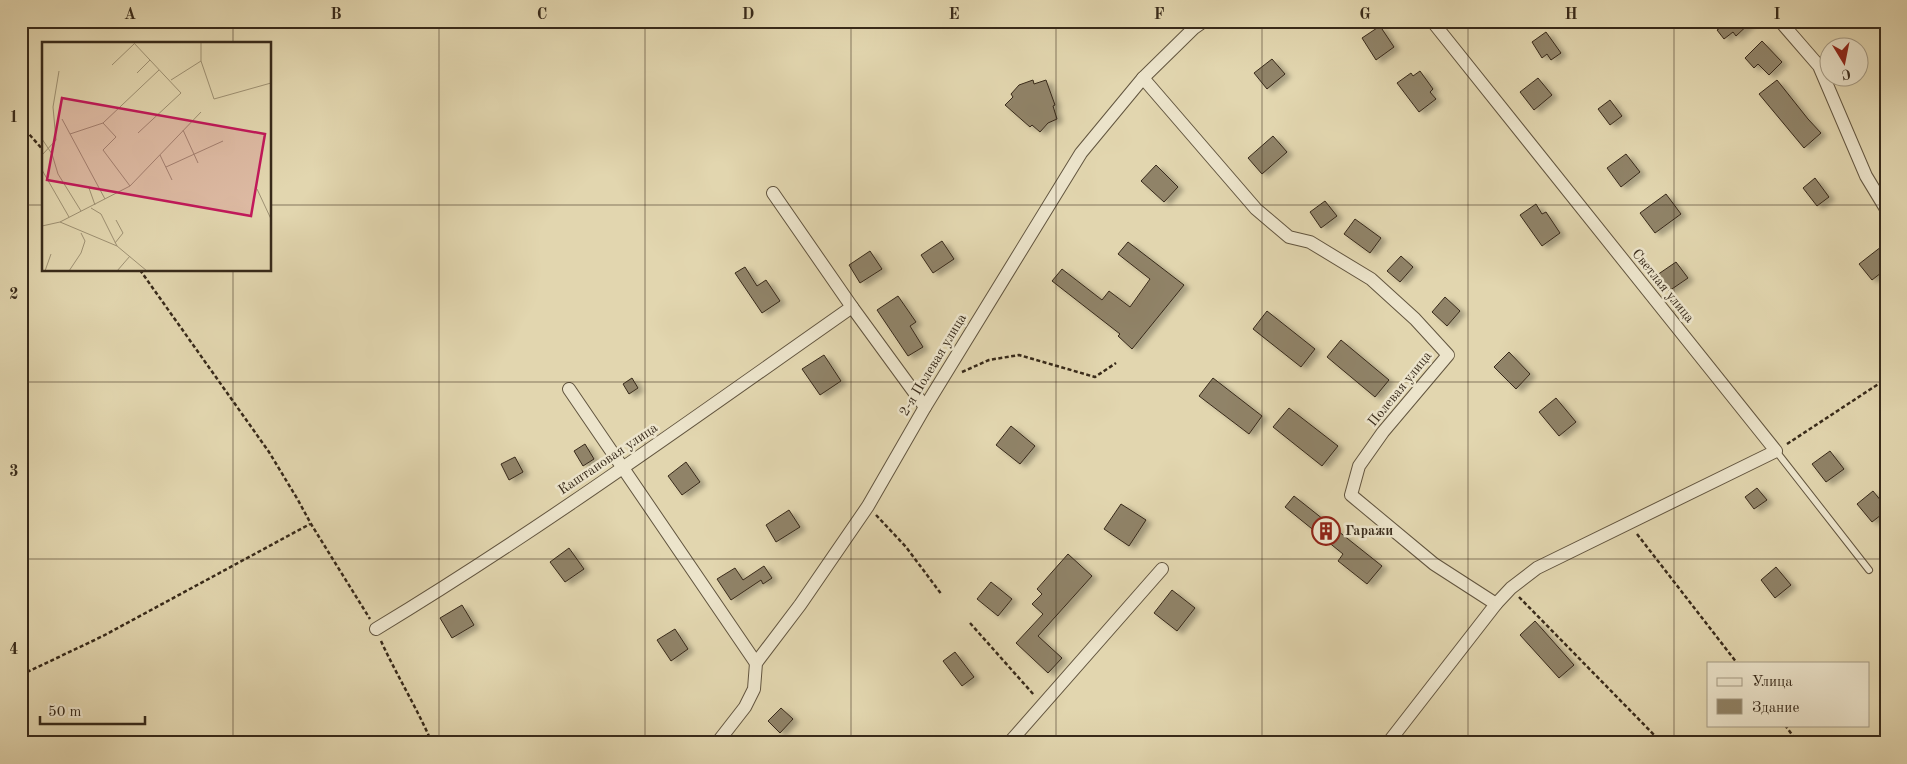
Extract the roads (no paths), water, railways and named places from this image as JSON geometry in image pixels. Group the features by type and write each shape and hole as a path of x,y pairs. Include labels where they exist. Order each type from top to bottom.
{"street":[{"name":"2-я Полевая улица","path":"756,663 800,605 868,506 925,407 1081,153 1143,78 1194,28 1204,21"},
{"name":"Светлая улица","path":"1432,21 1776,451"},
{"path":"1780,21 1819,66 1866,176 1886,210"},
{"name":"Полевая улица","path":"1143,78 1256,209 1289,236 1310,242 1371,279 1415,319 1448,355 1384,432 1359,466 1351,495 1434,564 1496,604"},
{"path":"773,194 925,407"},
{"name":"Каштановая улица","path":"376,629 624,468 852,307"},
{"path":"569,389 756,663 754,689 745,707 718,743"},
{"path":"1388,743 1496,604 1511,588 1537,568 1776,451"},
{"path":"1010,743 1162,568"}],"lane":[{"name":"Светлая улица","path":"1776,451 1869,570"}],"place":[{"name":"Гаражи","path":"1326,531"}]}
